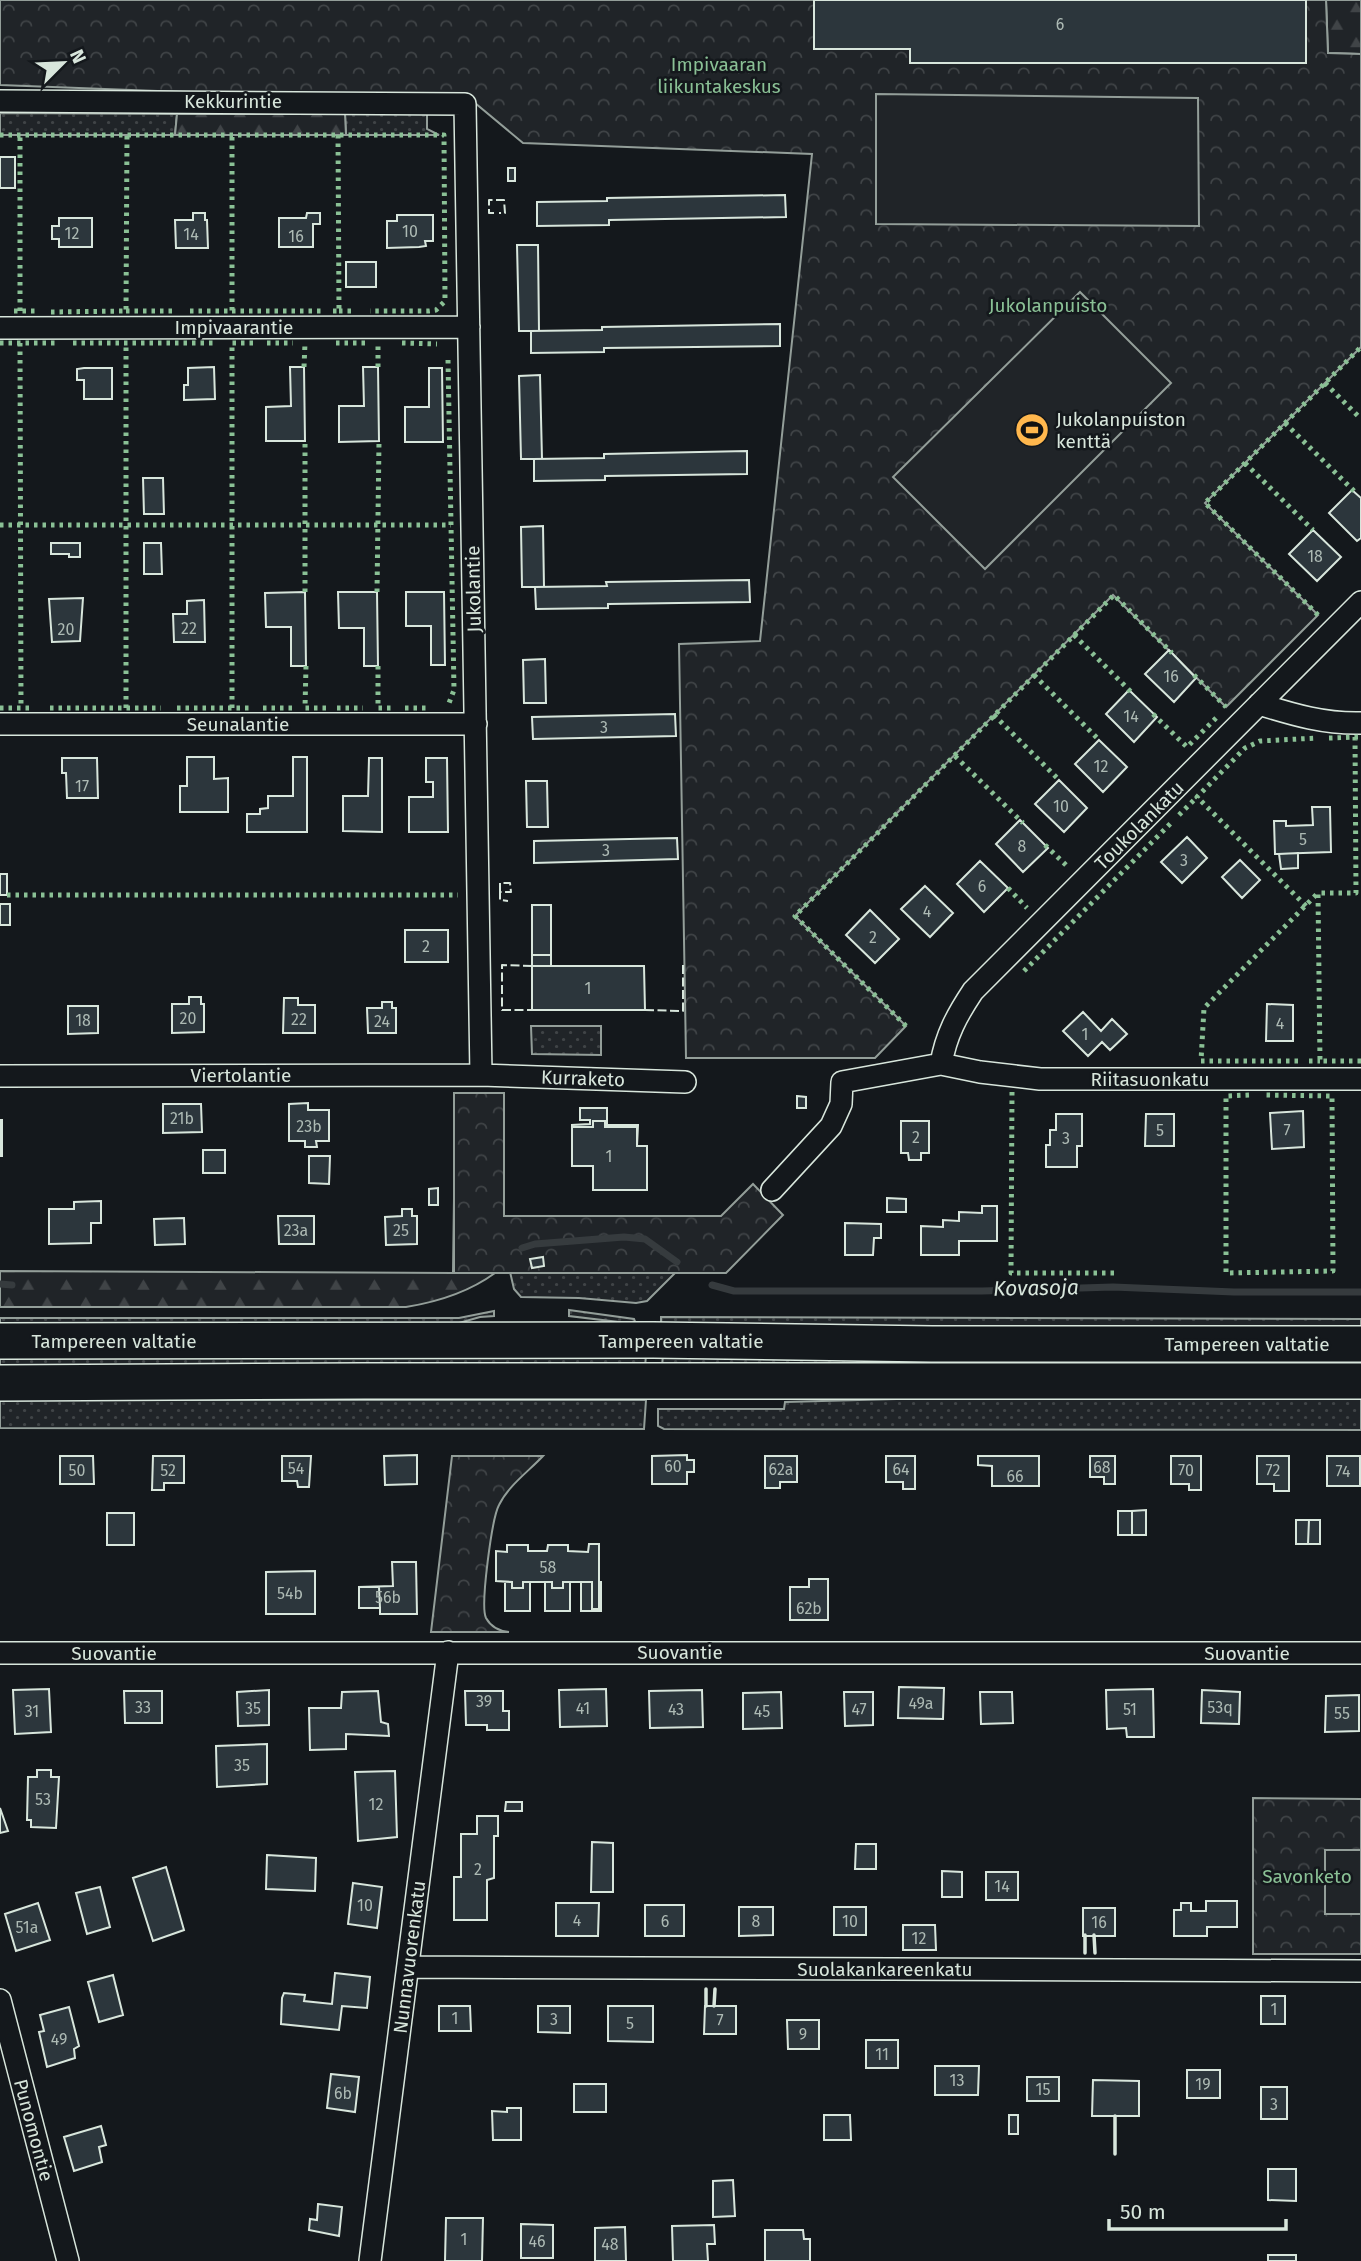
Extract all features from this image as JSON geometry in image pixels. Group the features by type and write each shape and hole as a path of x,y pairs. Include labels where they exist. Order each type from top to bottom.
{"highway":[{"name":"Tampereen valtatie","path":"0,1341 1361,1343"},
{"name":"Tampereen valtatie","path":"0,1383 1361,1381"}],"street":[{"name":"Kekkurintie","path":"0,101 465,104"},
{"name":"Jukolantie","path":"465,104 481,1075"},
{"name":"Impivaarantie","path":"0,328 469,327"},
{"name":"Toukolankatu","path":"941,1064 945,1040 956,1015 973,991 1361,602"},
{"path":"1259,704 1303,718 1361,723"},
{"name":"Seunalantie","path":"0,724 476,724"},
{"name":"Riitasuonkatu","path":"772,1189 831,1126 841,1104 842,1082 941,1064 1040,1079 1361,1079"},
{"name":"Viertolantie","path":"0,1076 481,1075"},
{"name":"Kurraketo","path":"481,1075 685,1082"},
{"name":"Nunnavuorenkatu","path":"370,2261 449,1652"},
{"name":"Suovantie","path":"0,1653 1361,1653"},
{"name":"Suolakankareenkatu","path":"408,1967 1361,1971"},
{"name":"Punomontie","path":"0,2000 68,2261"}],"green space":[{"name":"Jukolanpuisto","path":"0,0 1326,0 1328,53 1361,54 1361,347 1205,503 1318,615 1226,707 1113,595 795,916 906,1026 875,1058 686,1058 679,644 760,641 812,154 523,143 475,103 0,85"},
{"path":"1326,0 1361,0 1361,54 1328,53"},
{"path":"876,94 1198,98 1199,226 876,224"},
{"path":"0,113 177,114 175,135 0,135"},
{"path":"177,114 345,114 346,135 175,135"},
{"path":"345,114 427,114 427,129 439,135 346,135"},
{"name":"Jukolanpuiston kenttä","path":"1080,292 1171,383 985,569 893,477"},
{"path":"531,1026 601,1026 601,1055 532,1054"},
{"path":"454,1093 504,1093 504,1216 721,1216 753,1184 783,1215 726,1273 454,1273"},
{"path":"504,1093 504,1216 721,1216 716,1232 647,1301 636,1303 521,1297 514,1289 500,1229"},
{"path":"454,1198 495,1273 464,1291 429,1302 406,1307 0,1307 0,1271 453,1273"},
{"path":"569,1310 634,1319 636,1324 569,1316"},
{"path":"494,1311 494,1316 445,1327 0,1326 0,1318 459,1318"},
{"path":"661,1317 1361,1319 1361,1328 977,1328 661,1323"},
{"path":"0,1355 646,1355 645,1367 0,1367"},
{"path":"663,1355 1361,1355 1361,1366 662,1366"},
{"path":"1083,1394 1361,1395 1361,1430 664,1429 658,1426 658,1409 784,1409 785,1402"},
{"path":"0,1400 646,1400 644,1429 0,1428"},
{"path":"452,1456 543,1456 503,1498 493,1526 486,1580 486,1618 499,1630 509,1632 431,1632"},
{"name":"Savonketo","path":"1253,1798 1361,1799 1361,1954 1253,1954"},
{"path":"1325,1850 1361,1850 1361,1914 1325,1914"}],"building":[{"path":"814,0 1306,0 1306,63 910,63 910,49 814,49"},
{"path":"0,157 15,157 15,188 0,188"},
{"path":"508,168 515,168 515,181 508,181"},
{"path":"785,195 786,217 609,220 609,225 537,226 537,202"},
{"path":"193,213 205,213 208,248 176,248 175,220 193,220"},
{"path":"307,213 320,213 320,224 313,224 313,247 279,247 279,218 306,218"},
{"path":"397,215 433,215 433,241 425,241 426,246 387,248 387,221 397,221"},
{"path":"59,218 92,218 92,247 59,247 59,239 52,239 52,226 59,226"},
{"path":"517,245 538,245 539,331 519,331"},
{"path":"346,262 376,262 376,287 346,287"},
{"path":"780,324 780,346 604,348 604,352 531,353 531,331"},
{"path":"214,367 215,399 184,400 184,385 188,385 188,368"},
{"path":"290,367 304,367 305,441 266,441 266,407 291,406"},
{"path":"363,367 378,367 379,441 339,442 339,406 364,406"},
{"path":"112,368 112,399 84,399 84,380 77,380 77,369"},
{"path":"429,368 442,368 443,442 405,442 405,407 429,407"},
{"path":"540,375 542,459 521,459 519,376"},
{"path":"747,451 747,474 605,476 605,480 534,481 534,459 604,458 604,454"},
{"path":"143,478 163,478 164,514 144,514"},
{"path":"1352,490 1361,498 1361,538 1357,541 1329,513"},
{"path":"543,526 544,587 522,587 521,527"},
{"path":"1313,530 1341,557 1317,581 1289,554"},
{"path":"51,543 80,543 80,557 51,554"},
{"path":"144,543 161,543 162,574 144,574"},
{"path":"749,580 750,602 608,604 608,608 536,609 535,587 607,586 606,582"},
{"path":"305,592 306,666 291,666 291,627 266,627 265,593"},
{"path":"338,592 377,592 378,666 364,666 364,628 339,628"},
{"path":"406,592 444,592 445,665 431,665 431,626 406,626"},
{"path":"83,598 80,641 52,642 49,599"},
{"path":"204,600 205,642 174,642 173,614 187,614 187,601"},
{"path":"1169,650 1196,678 1174,702 1145,674"},
{"path":"545,659 546,703 524,703 523,660"},
{"path":"1129,690 1157,717 1134,742 1106,714"},
{"path":"675,714 676,736 533,739 532,717"},
{"path":"1099,740 1127,767 1103,792 1075,764"},
{"path":"187,757 214,757 214,779 228,778 228,812 180,812 180,786 187,786"},
{"path":"293,757 307,757 307,832 247,832 247,814 260,814 260,809 268,808 268,796 293,796"},
{"path":"62,758 97,758 98,798 67,798 66,773 62,773"},
{"path":"369,758 382,758 382,832 343,831 343,796 368,796"},
{"path":"426,758 447,758 448,832 409,832 409,797 433,797 433,782 426,782"},
{"path":"1059,780 1087,808 1064,832 1035,804"},
{"path":"526,781 547,781 548,827 527,827"},
{"path":"1312,807 1330,807 1331,852 1275,854 1274,821 1286,821 1286,826 1313,825"},
{"path":"1020,820 1048,848 1023,872 996,844"},
{"path":"1187,837 1207,858 1182,883 1161,862"},
{"path":"677,838 678,859 534,863 534,841"},
{"path":"1298,853 1298,868 1281,869 1279,854"},
{"path":"1240,860 1260,880 1242,898 1222,877"},
{"path":"980,861 1008,888 984,912 957,884"},
{"path":"0,874 7,874 7,895 0,895"},
{"path":"925,886 953,913 930,937 901,909"},
{"path":"0,904 10,904 10,925 0,925"},
{"path":"532,905 551,905 551,966 532,966"},
{"path":"870,910 899,939 875,963 846,935"},
{"path":"405,930 448,930 448,962 405,962"},
{"path":"532,955 551,955 551,966 532,966"},
{"path":"532,966 644,966 645,1010 532,1010"},
{"path":"189,997 201,997 201,1004 204,1004 204,1032 172,1033 172,1004 189,1004"},
{"path":"284,998 298,998 298,1005 315,1005 315,1033 283,1033"},
{"path":"382,1002 392,1002 392,1008 396,1008 396,1033 368,1033 367,1008 382,1008"},
{"path":"1267,1004 1293,1005 1293,1041 1266,1041"},
{"path":"68,1006 98,1006 98,1033 68,1034"},
{"path":"1083,1012 1101,1031 1112,1019 1127,1034 1110,1050 1102,1042 1088,1056 1063,1031"},
{"path":"797,1096 806,1097 806,1108 797,1108"},
{"path":"308,1103 308,1110 329,1110 329,1141 316,1141 317,1147 305,1147 305,1141 289,1141 289,1104"},
{"path":"163,1104 201,1104 202,1132 163,1133"},
{"path":"580,1108 607,1108 607,1125 638,1125 637,1146 637,1127 605,1127 605,1121 593,1121 593,1127 572,1127 590,1124 590,1120 580,1120"},
{"path":"1303,1111 1304,1147 1272,1149 1270,1113"},
{"path":"1056,1114 1082,1114 1082,1146 1077,1146 1077,1167 1046,1167 1046,1145 1050,1145 1050,1130 1056,1130"},
{"path":"1146,1114 1174,1114 1174,1146 1145,1146"},
{"path":"2,1120 2,1156 0,1156"},
{"path":"593,1121 605,1121 605,1127 637,1127 637,1146 647,1146 647,1190 593,1190 593,1166 572,1166 572,1127 593,1127"},
{"path":"901,1121 929,1121 929,1153 921,1153 921,1160 909,1160 908,1153 901,1153"},
{"path":"203,1150 225,1150 225,1173 203,1173"},
{"path":"309,1156 330,1156 329,1184 309,1183"},
{"path":"438,1188 438,1205 429,1205 429,1189"},
{"path":"887,1198 906,1199 906,1212 887,1212"},
{"path":"101,1201 101,1223 91,1223 91,1243 49,1244 49,1209 74,1209 74,1202"},
{"path":"982,1206 997,1206 997,1241 959,1241 959,1255 921,1255 921,1226 943,1227 943,1220 959,1221 959,1212 982,1213"},
{"path":"402,1209 412,1209 412,1216 417,1216 417,1244 386,1245 385,1217 402,1216"},
{"path":"278,1216 314,1216 314,1244 279,1244"},
{"path":"184,1218 185,1244 155,1245 154,1219"},
{"path":"845,1223 881,1224 881,1238 874,1238 873,1255 845,1255"},
{"path":"543,1257 544,1266 532,1268 530,1259"},
{"path":"417,1455 417,1484 385,1485 384,1456"},
{"path":"687,1455 687,1460 694,1460 694,1472 687,1472 687,1484 652,1484 652,1456"},
{"path":"60,1456 93,1456 94,1484 60,1484"},
{"path":"153,1456 184,1456 184,1483 164,1483 164,1490 152,1490"},
{"path":"282,1456 311,1456 309,1487 298,1487 297,1481 282,1481"},
{"path":"765,1456 797,1456 797,1482 780,1482 780,1488 765,1488"},
{"path":"886,1456 915,1456 915,1489 903,1489 903,1482 886,1482"},
{"path":"978,1456 1039,1456 1039,1486 992,1486 992,1466 978,1465"},
{"path":"1090,1456 1115,1456 1115,1484 1104,1484 1104,1477 1090,1477"},
{"path":"1171,1456 1201,1456 1201,1490 1189,1490 1189,1484 1171,1484"},
{"path":"1257,1456 1289,1456 1289,1491 1274,1491 1274,1484 1257,1484"},
{"path":"1327,1456 1360,1456 1360,1486 1327,1486"},
{"path":"1146,1510 1146,1535 1132,1535 1132,1511"},
{"path":"1118,1511 1132,1511 1132,1535 1118,1535"},
{"path":"107,1513 134,1513 134,1545 107,1545"},
{"path":"1296,1520 1309,1520 1308,1544 1296,1544"},
{"path":"1309,1520 1320,1520 1320,1544 1308,1544"},
{"path":"589,1544 599,1544 599,1609 592,1609 592,1582 563,1582 563,1588 552,1588 552,1582 523,1582 523,1588 512,1588 512,1582 496,1581 496,1551 507,1552 507,1545 528,1545 528,1551 547,1551 548,1545 568,1545 568,1551 588,1552"},
{"path":"392,1562 416,1562 417,1614 380,1614 380,1608 359,1608 359,1587 393,1586"},
{"path":"315,1571 315,1614 266,1614 266,1572"},
{"path":"809,1579 828,1579 828,1620 790,1620 790,1587 809,1587"},
{"path":"505,1582 512,1582 512,1588 523,1588 523,1582 530,1582 530,1611 505,1611"},
{"path":"545,1582 552,1582 552,1588 563,1588 563,1582 570,1582 570,1611 545,1611"},
{"path":"581,1582 592,1582 592,1609 599,1609 601,1582 601,1611 581,1611"},
{"path":"359,1587 379,1587 380,1608 359,1608"},
{"path":"899,1687 944,1688 943,1719 898,1718"},
{"path":"49,1689 51,1732 15,1734 13,1690"},
{"path":"606,1689 607,1726 560,1727 559,1690"},
{"path":"1153,1689 1154,1737 1127,1737 1126,1728 1107,1729 1106,1690"},
{"path":"269,1690 269,1725 238,1726 237,1692"},
{"path":"702,1690 703,1727 650,1728 649,1691"},
{"path":"1202,1690 1240,1692 1239,1724 1201,1723"},
{"path":"124,1691 162,1691 162,1723 125,1723"},
{"path":"378,1691 381,1722 388,1724 389,1736 346,1734 346,1749 310,1750 309,1708 341,1708 342,1692"},
{"path":"465,1691 503,1691 503,1711 509,1711 509,1730 487,1730 487,1725 466,1725"},
{"path":"781,1692 782,1728 743,1729 743,1693"},
{"path":"844,1692 873,1692 873,1725 845,1726"},
{"path":"980,1692 1012,1692 1013,1723 981,1724"},
{"path":"1359,1695 1359,1731 1325,1732 1326,1696"},
{"path":"267,1744 267,1784 217,1787 216,1746"},
{"path":"37,1770 51,1770 51,1777 59,1777 56,1828 31,1827 31,1820 27,1820 28,1777 37,1777"},
{"path":"395,1771 397,1837 358,1841 355,1772"},
{"path":"506,1802 522,1802 522,1811 505,1811"},
{"path":"0,1808 8,1831 0,1833"},
{"path":"477,1816 498,1816 498,1836 494,1836 494,1878 487,1880 487,1920 454,1920 454,1877 461,1877 461,1834 477,1834"},
{"path":"592,1842 613,1843 613,1892 591,1892"},
{"path":"856,1844 876,1844 876,1869 855,1869"},
{"path":"267,1855 316,1858 315,1891 266,1889"},
{"path":"166,1867 184,1930 153,1941 133,1878"},
{"path":"942,1871 962,1872 962,1897 942,1897"},
{"path":"986,1872 1018,1872 1018,1900 986,1900"},
{"path":"353,1883 382,1887 377,1928 348,1924"},
{"path":"100,1887 110,1927 87,1934 76,1893"},
{"path":"1206,1901 1237,1901 1237,1927 1207,1927 1207,1936 1174,1936 1174,1910 1181,1910 1181,1903 1191,1903 1191,1911 1206,1911"},
{"path":"38,1903 50,1940 16,1951 5,1914"},
{"path":"556,1903 599,1903 598,1936 556,1936"},
{"path":"645,1905 684,1905 684,1936 645,1936"},
{"path":"739,1907 773,1907 773,1935 739,1936"},
{"path":"834,1907 866,1907 866,1935 834,1935"},
{"path":"1083,1908 1115,1908 1115,1936 1083,1936"},
{"path":"903,1925 935,1925 936,1950 903,1950"},
{"path":"335,1973 370,1977 367,2008 342,2006 339,2030 281,2024 284,1993 305,1995 304,2001 332,2004"},
{"path":"113,1975 123,2015 99,2022 88,1982"},
{"path":"1261,1996 1285,1996 1285,2024 1261,2024"},
{"path":"439,2006 470,2006 471,2031 439,2031"},
{"path":"538,2006 570,2006 570,2033 538,2032"},
{"path":"608,2006 653,2006 653,2042 608,2041"},
{"path":"705,2006 736,2006 736,2034 704,2034"},
{"path":"69,2007 79,2046 74,2049 75,2058 47,2067 39,2032 44,2031 40,2015"},
{"path":"787,2020 819,2020 819,2049 788,2049"},
{"path":"866,2040 898,2040 898,2068 866,2068"},
{"path":"935,2066 979,2066 978,2095 935,2095"},
{"path":"1187,2070 1220,2070 1220,2098 1187,2098"},
{"path":"331,2074 359,2077 355,2112 327,2108"},
{"path":"1027,2077 1059,2077 1059,2101 1027,2101"},
{"path":"1093,2080 1139,2081 1139,2116 1092,2116"},
{"path":"574,2084 606,2084 606,2112 574,2112"},
{"path":"1261,2087 1287,2087 1287,2119 1261,2119"},
{"path":"507,2108 521,2108 521,2140 493,2140 492,2111 507,2112"},
{"path":"824,2115 850,2115 851,2140 824,2140"},
{"path":"1009,2115 1018,2115 1018,2134 1009,2134"},
{"path":"101,2126 106,2145 99,2147 102,2162 74,2171 64,2137"},
{"path":"1268,2169 1296,2169 1296,2201 1268,2200"},
{"path":"733,2180 735,2216 713,2217 713,2181"},
{"path":"318,2204 342,2207 339,2236 309,2230 310,2219 317,2220"},
{"path":"446,2218 483,2218 482,2261 445,2261"},
{"path":"521,2224 553,2225 553,2258 521,2258"},
{"path":"714,2225 715,2244 707,2244 708,2261 673,2261 672,2226"},
{"path":"625,2227 626,2261 595,2261 595,2228"},
{"path":"765,2230 803,2230 804,2239 810,2239 810,2261 765,2261"},
{"path":"1268,2255 1296,2255 1296,2261 1268,2261"}],"waterway":[{"path":"522,1248 535,1244 624,1237 645,1239 677,1262"},
{"name":"Kovasoja","path":"0,1284 12,1285"},
{"name":"Kovasoja","path":"712,1285 734,1291 982,1291 1113,1287 1234,1292 1361,1292"}],"hedge":[{"path":"0,135 444,135 445,301 436,310 429,311 370,311"},
{"path":"20,135 20,311"},
{"path":"51,312 126,311 127,135"},
{"path":"190,311 232,311 232,135"},
{"path":"333,311 339,311 338,135"},
{"path":"14,311 37,311"},
{"path":"126,311 177,311"},
{"path":"232,311 321,311"},
{"path":"339,311 352,311"},
{"path":"0,343 57,343"},
{"path":"20,343 21,708"},
{"path":"73,343 216,343"},
{"path":"126,343 126,708"},
{"path":"232,708 232,343 253,343"},
{"path":"267,343 293,343"},
{"path":"304,367 305,343"},
{"path":"336,343 366,343"},
{"path":"378,343 378,367"},
{"path":"402,343 437,344"},
{"path":"1318,615 1205,503 1361,347"},
{"path":"448,360 454,690 449,703"},
{"path":"1325,383 1361,419"},
{"path":"1285,423 1354,491"},
{"path":"305,441 305,592"},
{"path":"377,592 379,441"},
{"path":"1245,463 1313,530"},
{"path":"0,525 451,525"},
{"path":"906,1026 795,916 1114,595 1172,653"},
{"path":"1074,635 1131,692"},
{"path":"306,666 305,708 326,708"},
{"path":"378,666 378,708 392,708"},
{"path":"1034,675 1099,740"},
{"path":"1194,675 1226,707"},
{"path":"0,708 34,708"},
{"path":"50,708 161,708"},
{"path":"177,708 252,708"},
{"path":"263,708 293,708"},
{"path":"337,708 363,708"},
{"path":"405,708 426,708"},
{"path":"1153,714 1187,747 1218,716"},
{"path":"994,715 1059,780"},
{"path":"1355,737 1356,893 1318,893 1320,1061 1361,1061"},
{"path":"1329,738 1361,737"},
{"path":"1306,906 1197,797 1245,748 1260,741 1318,738"},
{"path":"955,756 1023,823"},
{"path":"1179,815 1197,797"},
{"path":"1024,971 1173,821"},
{"path":"1045,845 1068,867"},
{"path":"1008,888 1027,908"},
{"path":"1298,1061 1201,1061 1204,1008 1318,893"},
{"path":"7,895 458,895"},
{"path":"1309,1061 1320,1061"},
{"path":"1012,1092 1011,1273 1118,1273"},
{"path":"1249,1095 1226,1096 1226,1273 1333,1271 1332,1096 1262,1095"}],"fence":[{"path":"494,213 489,213 489,200 504,200 505,213 499,213"},
{"path":"500,892 500,883 510,883 511,892 500,892 500,900 508,901"},
{"path":"532,966 502,965 502,1010 532,1010"},
{"path":"645,1010 683,1011 683,965"}],"wall":[{"path":"1085,1935 1085,1953"},
{"path":"1094,1935 1095,1953"},
{"path":"706,1989 706,2006"},
{"path":"714,2006 715,1989"},
{"path":"1115,2116 1115,2154"}],"place":[{"name":"Jukolanpuiston kenttä","path":"1032,430"}],"park label":[{"name":"Impivaaran liikuntakeskus","path":"719,75"}]}
